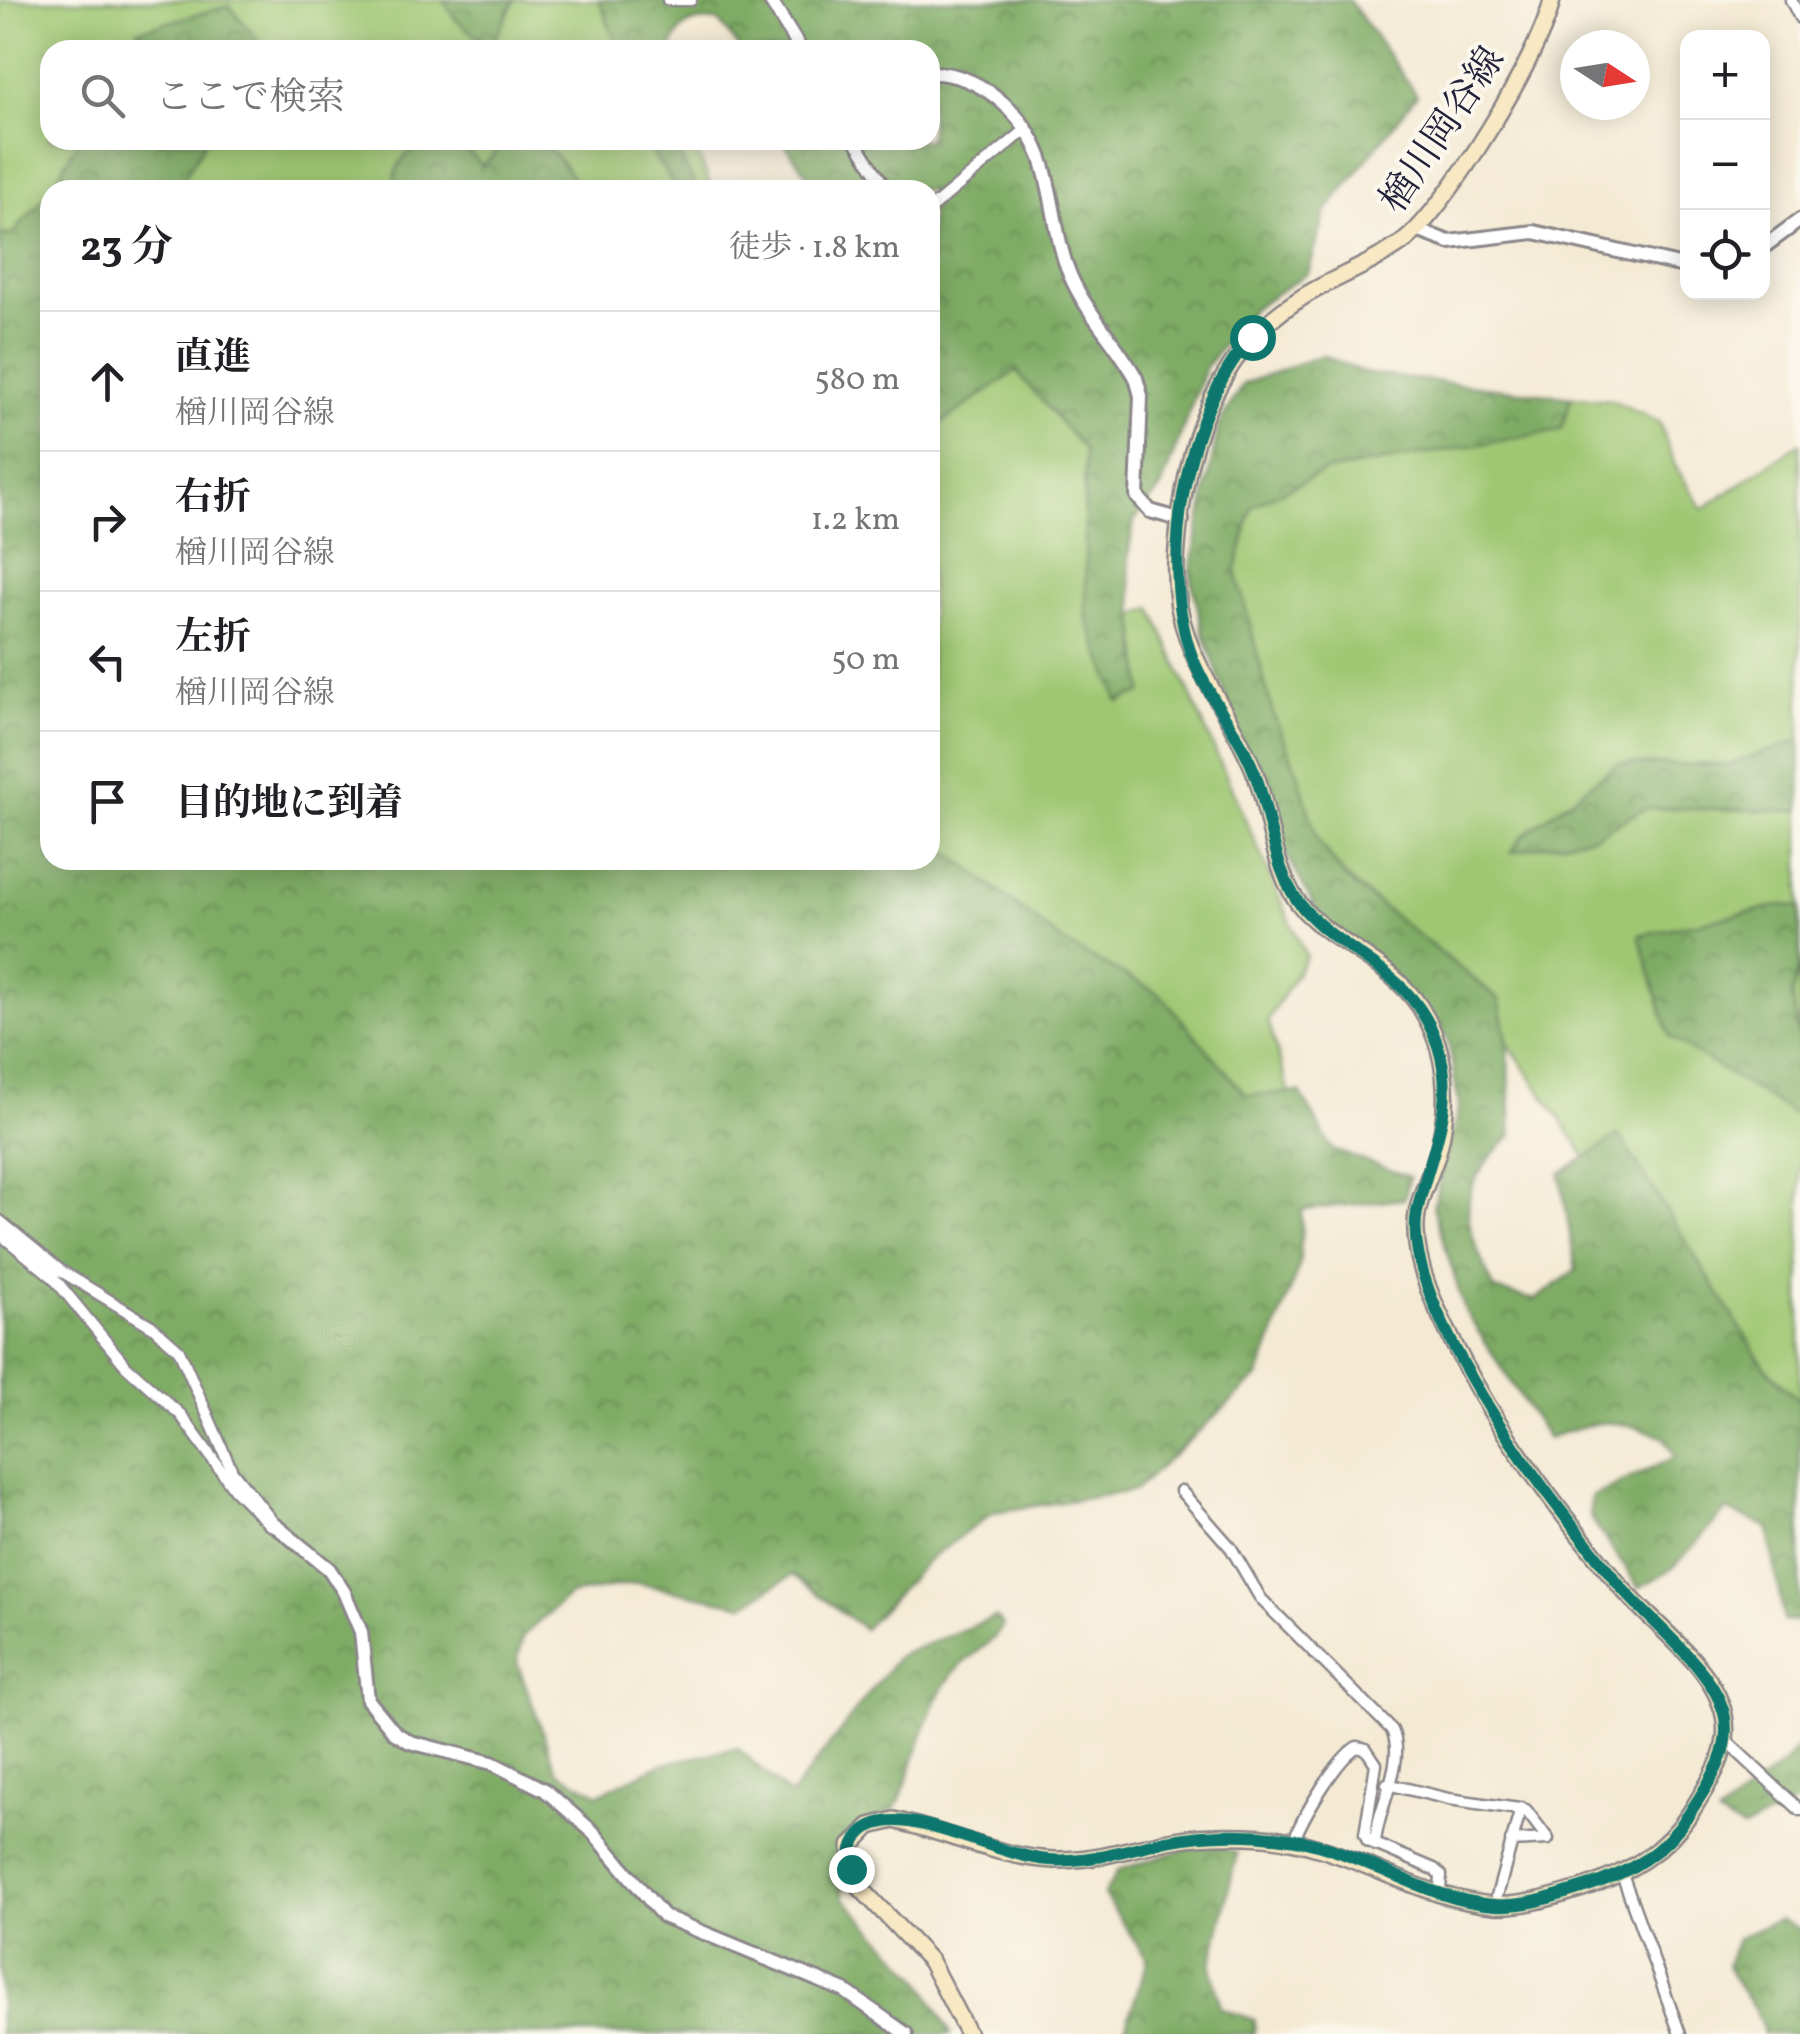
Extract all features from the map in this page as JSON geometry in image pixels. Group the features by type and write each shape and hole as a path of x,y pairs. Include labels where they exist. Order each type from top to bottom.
{"main road":[{"name":"楢川岡谷線","path":"1552,0 1549,17 1512,92 1417,230 1401,244 1274,316 1232,360 1202,420 1182,520 1177,578 1188,643 1200,675 1250,762 1285,877 1306,911 1403,985 1438,1045 1446,1107 1439,1147 1418,1212 1416,1237 1424,1274 1444,1324 1518,1452 1624,1591 1713,1688 1725,1720 1725,1740"},
{"path":"968,2034 930,1961 853,1880 851,1846 870,1826 894,1820 1050,1860 1078,1860 1195,1836 1294,1840 1440,1891 1491,1905 1523,1904 1622,1874 1648,1858 1679,1830 1722,1760 1725,1740"}],"street":[{"path":"668,0 691,0"},
{"path":"770,0 795,40"},
{"path":"1790,0 1800,18"},
{"path":"940,72 976,82 1024,130 1039,154 1054,225 1076,290 1136,378 1141,396 1137,496 1150,511 1182,520"},
{"path":"940,200 1024,130"},
{"path":"862,150 881,180"},
{"path":"1770,242 1800,220"},
{"path":"1417,230 1449,242 1534,232 1680,265"},
{"path":"0,1221 61,1271 154,1327 179,1350 232,1471 276,1526"},
{"path":"0,1234 53,1277 126,1366 180,1415 246,1502 320,1560 344,1592 361,1632 368,1700 395,1733 410,1742 492,1763 545,1790 593,1832 663,1916 845,1991 906,2034"},
{"path":"1181,1491 1231,1548 1261,1599 1392,1730 1398,1756 1375,1845"},
{"path":"1725,1740 1800,1810"},
{"path":"1294,1840 1300,1823 1338,1764 1357,1748 1366,1749 1376,1764 1364,1834 1375,1845 1434,1869 1441,1875 1440,1891"},
{"path":"1388,1784 1449,1799 1521,1808 1530,1814 1548,1840 1511,1841"},
{"path":"1496,1896 1521,1808"},
{"path":"1622,1874 1680,2034"}],"green space":[{"path":"0,0 627,0 653,40 40,40 40,150 697,150 708,180 40,180 40,298 0,297"},
{"path":"443,0 515,0 494,40 480,40 455,19"},
{"path":"599,0 1349,0 1417,95 1326,212 1308,273 1252,309 1205,368 1161,488 1134,521 1128,557 1143,692 1119,702 1086,617 1084,450 1016,371 940,424 940,180 811,180 789,150 940,150 940,40 733,40 719,22 702,21 688,24 675,40 615,40"},
{"path":"229,6 258,40 132,40 138,30"},
{"path":"73,150 200,150 183,180 56,180"},
{"path":"466,150 482,165 496,150 550,150 574,180 395,180 398,167 412,151"},
{"path":"651,150 676,150 693,180 670,180"},
{"path":"40,202 40,870 940,870 940,846 1066,944 1160,994 1246,1095 1300,1092 1333,1150 1410,1177 1404,1199 1302,1210 1300,1263 1259,1376 1134,1491 994,1512 927,1561 864,1629 793,1575 743,1605 637,1583 569,1595 523,1636 517,1662 557,1771 599,1794 661,1764 738,1748 790,1796 898,1656 995,1617 1003,1625 998,1633 958,1668 942,1690 896,1808 867,1823 836,1851 844,1898 921,1980 951,2034 0,2034 0,234 11,235"},
{"path":"1011,285 1114,405 1122,619 1152,608 1306,957 1268,1020 1290,1097 1272,1115 940,867 940,352"},
{"path":"1322,355 1364,373 1572,397 1561,430 1323,472 1252,506 1236,571 1273,714 1298,773 1317,839 1346,878 1499,999 1508,1044 1512,1136 1478,1174 1468,1209 1476,1246 1495,1290 1535,1300 1576,1270 1560,1174 1619,1135 1765,1367 1800,1401 1800,1620 1784,1621 1768,1527 1726,1510 1673,1568 1639,1588 1590,1517 1591,1497 1675,1457 1664,1437 1617,1423 1593,1424 1547,1438 1465,1311 1433,1207 1459,1106 1448,1039 1318,913 1279,841 1246,754 1203,632 1190,573 1219,424 1243,384"},
{"path":"1500,391 1612,400 1659,422 1675,466 1703,509 1800,443 1800,1481 1666,1294 1579,1146 1484,1009 1318,870 1215,610 1238,441"},
{"path":"1800,740 1800,811 1646,808 1594,836 1512,852 1521,837 1617,764 1729,765"},
{"path":"1783,905 1800,907 1800,966 1792,996 1800,1042 1800,1118 1670,1037 1639,935"},
{"path":"1800,1743 1800,1801 1743,1829 1718,1816 1787,1761"},
{"path":"1204,1843 1237,1853 1211,1966 1221,2008 1255,2020 1254,2034 1123,2034 1148,1960 1104,1895 1118,1870"},
{"path":"1780,1919 1800,1929 1800,2034 1764,2034 1758,2015 1727,1965 1737,1939"}],"route":[{"path":"851,1869 851,1846 859,1835 870,1826 894,1820 1050,1860 1078,1860 1195,1836 1246,1836 1314,1844 1440,1891 1491,1905 1523,1904 1606,1880 1648,1858 1679,1830 1722,1760 1725,1720 1713,1688 1624,1591 1518,1452 1444,1324 1424,1274 1416,1237 1418,1212 1439,1147 1446,1107 1445,1072 1438,1045 1420,1008 1403,985 1327,930 1297,900 1280,866 1250,762 1194,662 1182,623 1176,562 1192,456 1215,387 1252,337"}]}
